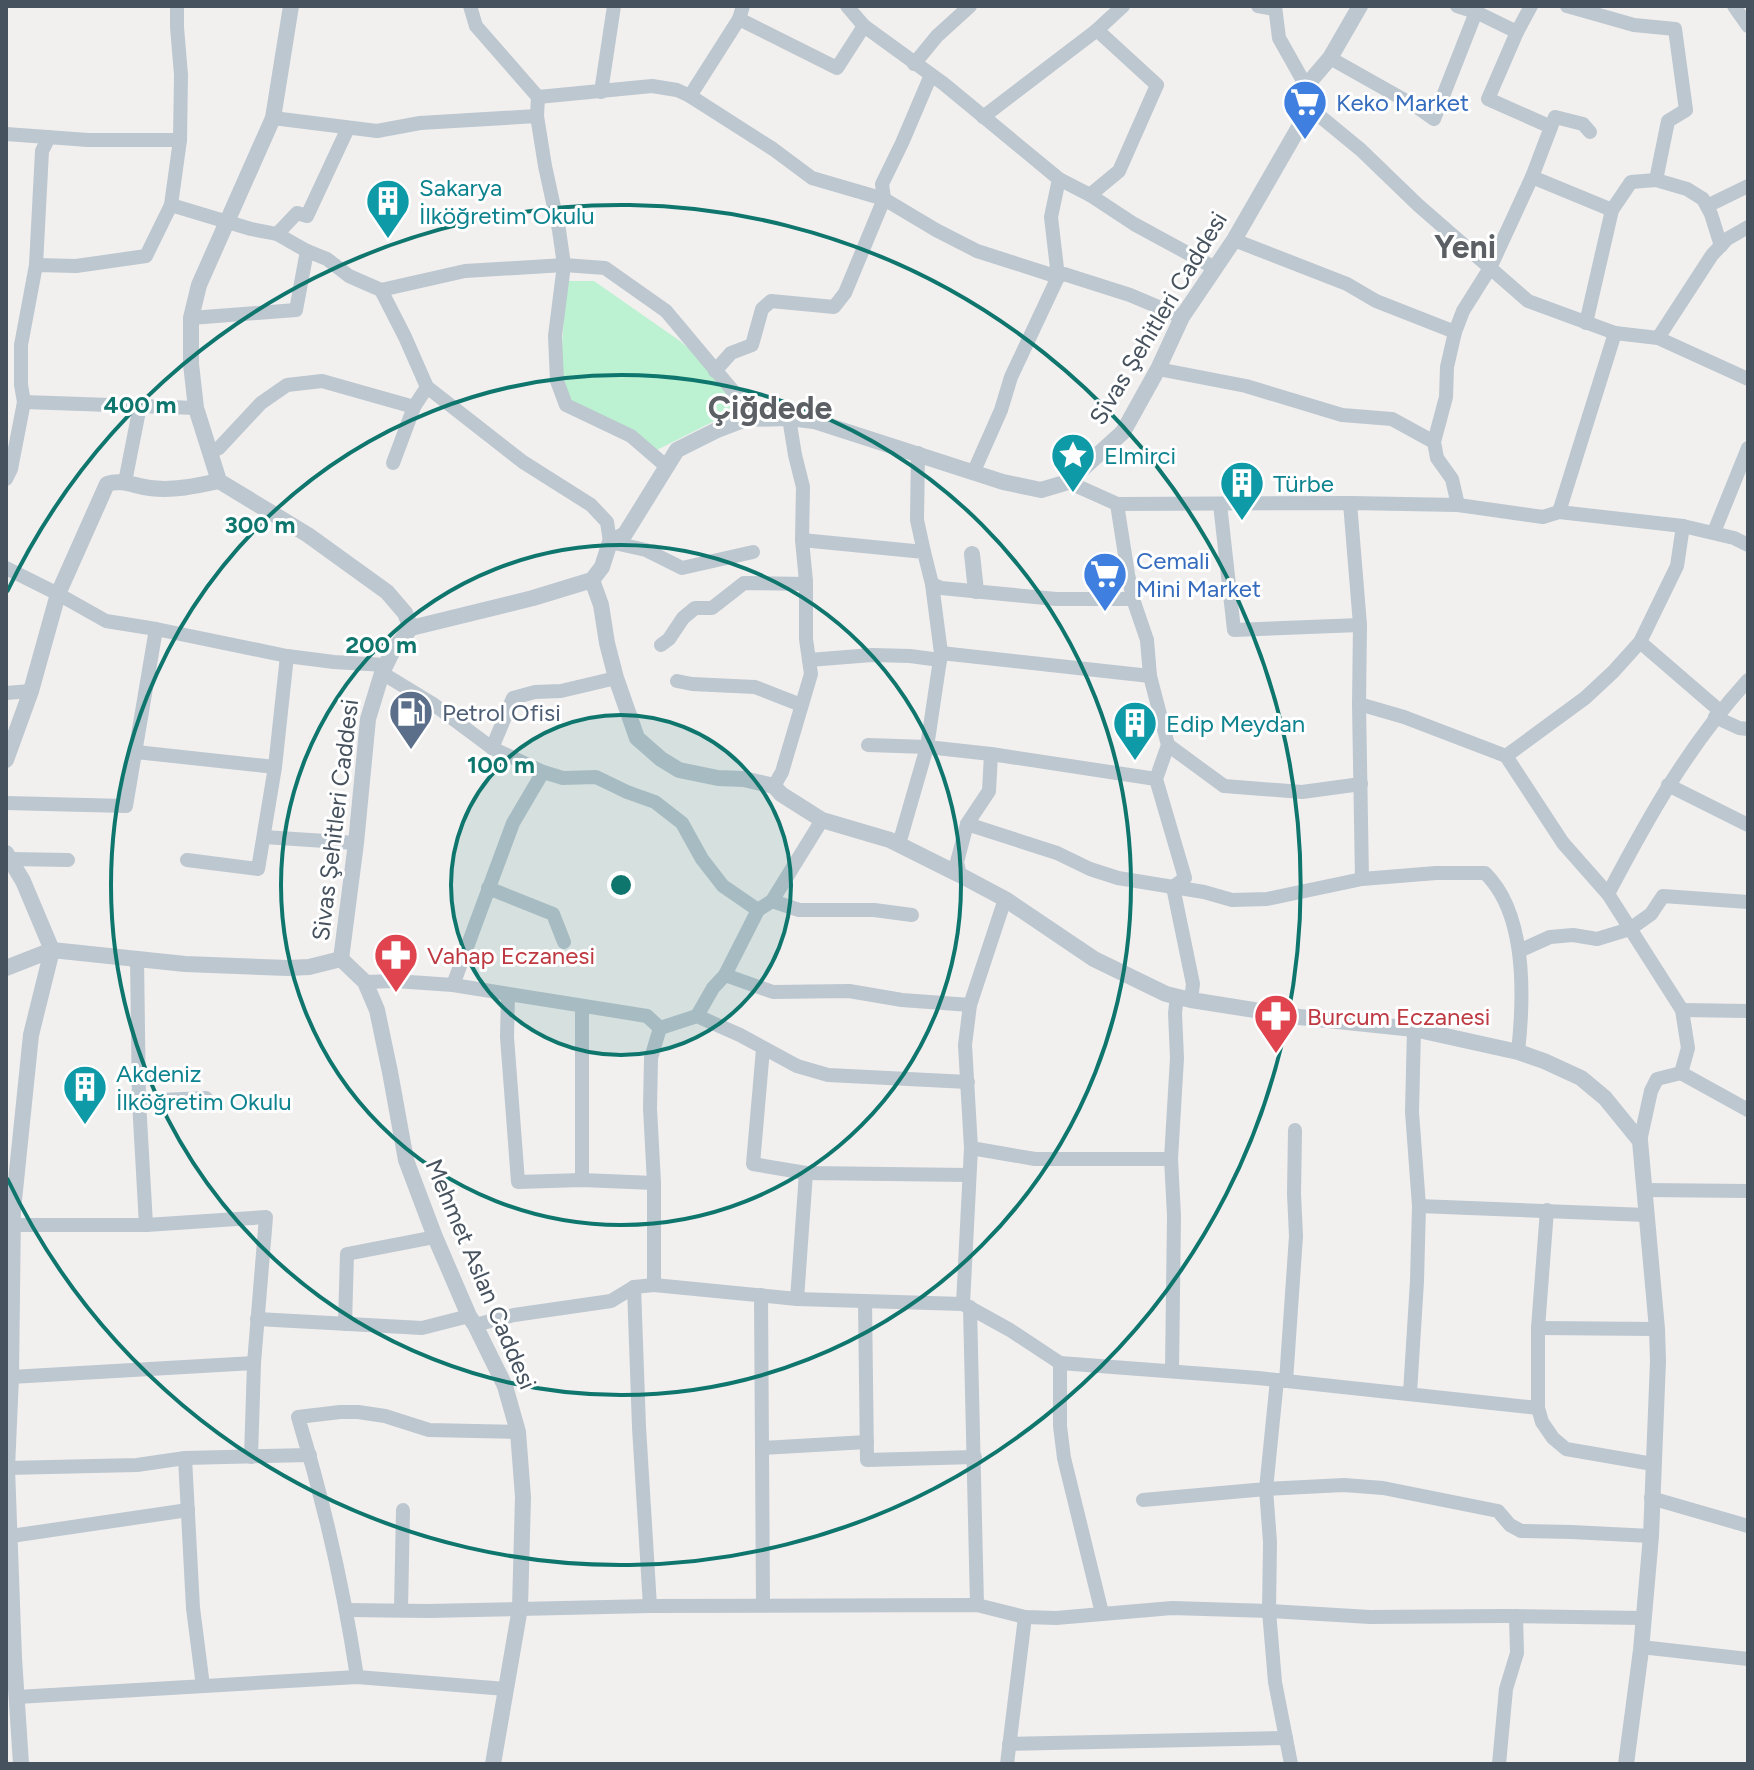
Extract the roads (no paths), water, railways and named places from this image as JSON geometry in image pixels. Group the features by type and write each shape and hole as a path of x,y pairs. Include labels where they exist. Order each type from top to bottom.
{"street":[{"path":"36,265 76,266 146,256 171,205 180,140 181,75 177,6"},
{"path":"291,6 273,118 199,285 191,318 191,364 196,408 219,481 308,535 387,592 405,613 411,628 592,580 602,567 610,542 607,522 591,505 523,462 427,387 381,290"},
{"path":"470,6 476,26 538,97 537,116 564,265 555,336 557,381 566,405 631,436 667,467"},
{"path":"601,92 614,6"},
{"path":"847,6 864,26 931,75 1059,179 1215,268"},
{"path":"914,64 937,36 970,6"},
{"path":"983,117 1097,30 1123,6"},
{"path":"1258,6 1274,7 1279,38 1306,86 1310,108 1528,301 1615,333 1658,338 1748,379"},
{"path":"1306,86 1330,58 1360,6"},
{"path":"1457,6 1517,32"},
{"path":"1531,6 1488,99 1551,127"},
{"path":"1567,6 1634,25 1675,29 1686,110 1668,121 1656,180"},
{"path":"1734,6 1748,25"},
{"path":"690,96 741,12 837,68 864,26"},
{"path":"1330,58 1434,119 1476,12"},
{"path":"1090,195 1119,171 1157,85 1097,30"},
{"path":"715,371 731,353 752,345 762,309 771,301 834,307 845,293 884,199 882,184 931,75"},
{"path":"538,97 652,86 677,90 773,149 812,178 884,199 977,251 1058,277 1064,274 1130,295 1182,317"},
{"name":"Sivas Şehitleri Caddesi","path":"1068,482 1123,432 1182,317 1234,240 1310,108"},
{"path":"273,118 377,131 420,123 537,116"},
{"path":"1458,505 1452,479 1437,458 1434,442 1446,397 1447,367 1455,332 1463,311 1490,268 1532,177 1555,117 1583,124 1590,132"},
{"path":"277,234 297,213 307,216 348,128"},
{"path":"6,134 180,140"},
{"path":"6,479 11,469 24,402 13,345 36,265 42,151 49,137"},
{"path":"1532,177 1612,210"},
{"path":"974,471 1001,410 1011,377 1058,277 1051,217 1059,179"},
{"path":"1586,323 1612,210 1631,182 1656,180 1687,189 1703,199 1721,246"},
{"path":"1707,206 1748,186"},
{"path":"171,205 277,234 327,259 349,276 381,290 465,271 564,265 605,268 666,311 738,397 746,419"},
{"path":"1658,338 1712,255 1727,239 1748,227"},
{"path":"1234,240 1347,284 1376,301 1455,332"},
{"path":"191,318 296,310 307,251"},
{"path":"1559,512 1615,333"},
{"path":"1158,369 1246,386 1342,415 1392,419 1434,442"},
{"path":"210,452 219,448 261,403 287,385 322,381 414,407"},
{"path":"393,463 414,407 427,387"},
{"path":"24,402 196,408"},
{"path":"125,482 140,406"},
{"path":"610,542 625,534 677,450 746,419 789,418 814,421 1003,482 1041,490 1068,482 1117,504 1458,505 1543,517 1559,512 1683,526 1714,532 1748,545"},
{"path":"774,786 782,772 811,674 806,639 803,487 789,418"},
{"path":"1714,532 1748,448"},
{"path":"899,844 927,747 941,657 932,584 917,520 918,453"},
{"path":"6,760 31,691 58,594 107,484 117,481 151,488 188,488 219,481"},
{"path":"1350,503 1360,625 1362,879"},
{"path":"1117,504 1133,599 1147,640 1150,676 1168,745 1156,779 1185,878 1173,887"},
{"path":"1220,504 1234,630 1360,625"},
{"path":"1506,756 1585,698 1640,642 1677,566 1683,526"},
{"path":"802,540 924,552"},
{"path":"610,542 646,550 682,568 753,552"},
{"path":"972,554 976,591"},
{"path":"6,568 106,621 287,656 384,669 492,748 543,772 563,778 596,777 655,802 682,823 702,859 723,886 758,910"},
{"path":"592,580 601,605 616,678 637,738 679,770 774,786 781,794 822,820 899,844 960,875 1005,899 1094,959 1166,994 1299,1017 1414,1029 1518,1052 1544,1061 1581,1078 1605,1098 1640,1141"},
{"path":"661,645 695,608 712,608 744,583 806,584"},
{"path":"932,584 941,588 1056,599 1133,599"},
{"name":"Sivas Şehitleri Caddesi","path":"341,959 368,719 384,669 393,650 411,628"},
{"path":"6,803 126,806 156,629"},
{"path":"1640,642 1718,714 1739,728 1748,729"},
{"path":"809,660 872,655 941,657 1150,676"},
{"path":"187,860 258,869 275,767 287,656"},
{"path":"492,748 513,698 616,678"},
{"path":"1608,894 1668,785 1718,714 1748,680"},
{"path":"677,681 755,687 801,705"},
{"path":"6,693 31,691"},
{"path":"1359,704 1404,717 1506,756 1563,843 1608,894 1682,1010 1688,1048 1681,1073"},
{"path":"868,745 991,754 1156,779"},
{"path":"1168,745 1224,786 1302,792 1361,784"},
{"path":"136,752 275,767"},
{"path":"960,875 957,862 967,824 989,791 991,754"},
{"path":"453,985 513,823 543,772"},
{"path":"1668,785 1748,825"},
{"path":"697,1016 713,988 725,975 758,910 772,901 822,820"},
{"path":"967,824 1057,853 1118,878 1204,892 1232,900 1267,899 1362,879 1485,873 1493,881 1511,916 1519,951 1522,1012 1518,1052"},
{"path":"264,837 356,843"},
{"path":"8,856 68,860"},
{"path":"8,856 23,881 52,950 31,1035 11,1215 11,1377 7,1447 11,1536 10,1658 17,1697 21,1764"},
{"path":"1172,1371 1174,1216 1171,1159 1177,1058 1175,1013 1193,984 1173,887"},
{"path":"488,888 553,914 564,942"},
{"path":"1519,951 1550,937 1573,935 1597,939 1630,929 1651,914 1663,896 1748,902"},
{"path":"977,1605 975,1457 966,1305 971,1148 965,1045 970,1005 1005,899"},
{"path":"772,901 799,910 874,910 912,915"},
{"path":"6,968 52,950 185,964 288,968 309,967 341,959"},
{"path":"137,958 139,1101 146,1225"},
{"name":"Mehmet Aslan Caddesi","path":"341,959 365,982 377,1010 406,1160 435,1237 505,1386 518,1432 523,1497 520,1608 493,1764"},
{"path":"725,975 773,992 849,991 902,1000 970,1005"},
{"path":"365,982 453,985 647,1016 660,1028"},
{"path":"508,995 507,1037 518,1182 582,1180 654,1183"},
{"path":"582,1006 582,1180"},
{"path":"1682,1010 1748,1011"},
{"path":"660,1028 697,1016 797,1066 828,1075 968,1082"},
{"path":"654,1285 651,1058 660,1028"},
{"path":"1410,1393 1419,1206 1412,1112 1414,1029"},
{"path":"763,1049 753,1164 806,1173 969,1175"},
{"path":"1626,1764 1651,1536 1658,1361 1640,1141 1651,1091 1657,1079 1681,1073 1748,1110"},
{"path":"139,1101 206,1098"},
{"path":"1291,1764 1275,1682 1269,1611 1270,1542 1266,1489 1282,1380 1296,1236 1295,1130"},
{"path":"971,1148 1035,1159 1171,1159"},
{"path":"797,1299 806,1173"},
{"path":"1645,1190 1748,1191"},
{"path":"1419,1206 1647,1215"},
{"path":"1547,1210 1538,1328 1538,1408 1542,1422 1553,1438 1566,1449 1653,1464"},
{"path":"11,1215 146,1225 266,1217 254,1363 251,1457"},
{"path":"345,1324 347,1254 435,1237"},
{"path":"257,1319 422,1328 611,1301 634,1287 654,1285 797,1299 966,1305 1060,1363 1282,1380 1538,1408"},
{"path":"634,1287 650,1606"},
{"path":"761,1295 763,1605"},
{"path":"865,1301 867,1460 975,1457"},
{"path":"1538,1328 1657,1329"},
{"path":"11,1377 254,1363"},
{"path":"1060,1363 1060,1426 1064,1458 1102,1613"},
{"path":"357,1677 346,1610 310,1455 298,1417 358,1412 385,1416 429,1430 518,1432"},
{"path":"762,1448 867,1442"},
{"path":"7,1468 137,1465 185,1458 310,1455"},
{"path":"185,1458 193,1608 203,1686"},
{"path":"1143,1500 1344,1485 1383,1488 1498,1511 1510,1525 1521,1531 1651,1536"},
{"path":"1651,1498 1748,1526"},
{"path":"11,1536 188,1510"},
{"path":"401,1609 403,1510"},
{"path":"346,1610 977,1605 1025,1617 1056,1618 1172,1608 1370,1617 1644,1618"},
{"path":"1499,1764 1506,1689 1517,1653 1516,1616"},
{"path":"1007,1764 1025,1617"},
{"path":"1641,1647 1748,1659"},
{"path":"17,1697 357,1677 506,1689"},
{"path":"1009,1744 1286,1738"}],"place":[{"name":"Keko Market","path":"1305,141"},
{"name":"Sakarya İlköğretim Okulu","path":"388,240"},
{"name":"Elmirci","path":"1073,494"},
{"name":"Türbe","path":"1242,522"},
{"name":"Cemali Mini Market","path":"1105,613"},
{"name":"Petrol Ofisi","path":"411,751"},
{"name":"Edip Meydan","path":"1135,762"},
{"name":"Vahap Eczanesi","path":"396,994"},
{"name":"Burcum Eczanesi","path":"1276,1055"},
{"name":"Akdeniz İlköğretim Okulu","path":"85,1126"}],"district":[{"name":"Yeni","path":"1465,247"},
{"name":"Çiğdede","path":"770,408"}]}
